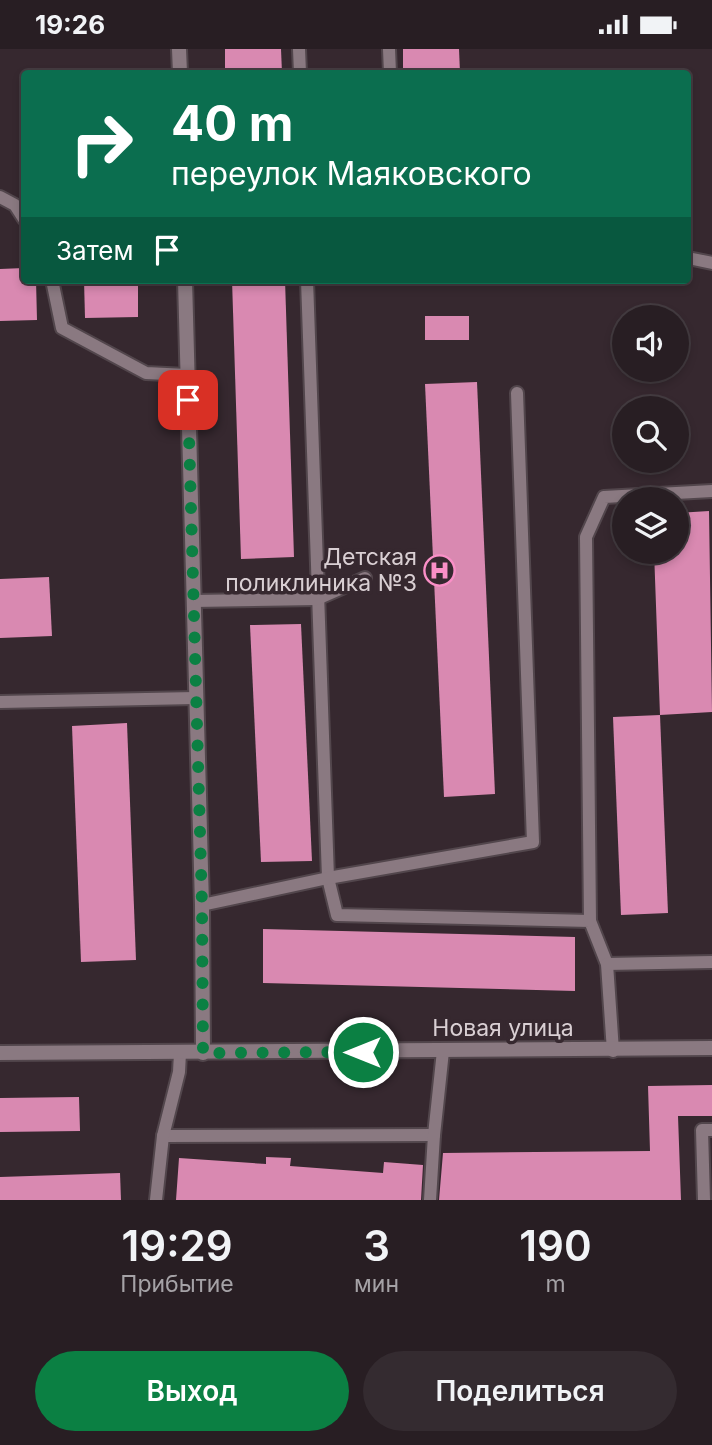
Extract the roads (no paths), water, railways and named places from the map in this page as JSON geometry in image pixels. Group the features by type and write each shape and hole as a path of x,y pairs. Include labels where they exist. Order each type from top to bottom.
{"street":[{"path":"179,49 180,70"},
{"path":"185,284 202,905 203,1053"},
{"name":"Новая улица","path":"0,1053 613,1051 712,1048"}],"lane":[{"path":"299,49 300,70"},
{"path":"389,49 390,70"},
{"path":"0,197 15,205 21,214"},
{"path":"691,259 712,263"},
{"path":"53,284 62,328 146,373 187,375"},
{"path":"307,284 328,877 337,915 590,921"},
{"path":"202,905 328,877 533,842 517,393"},
{"path":"613,1051 607,964 590,921 586,537 604,497 712,491"},
{"path":"192,601 317,599 365,578"},
{"path":"0,702 195,698"},
{"path":"607,964 712,962"},
{"path":"430,1200 443,1051"},
{"path":"156,1200 163,1136 179,1072 180,1053"},
{"path":"704,1200 702,1130 712,1130"},
{"path":"163,1136 434,1135"}],"place":[{"name":"Детская поликлиника №3","path":"440,570"}]}
